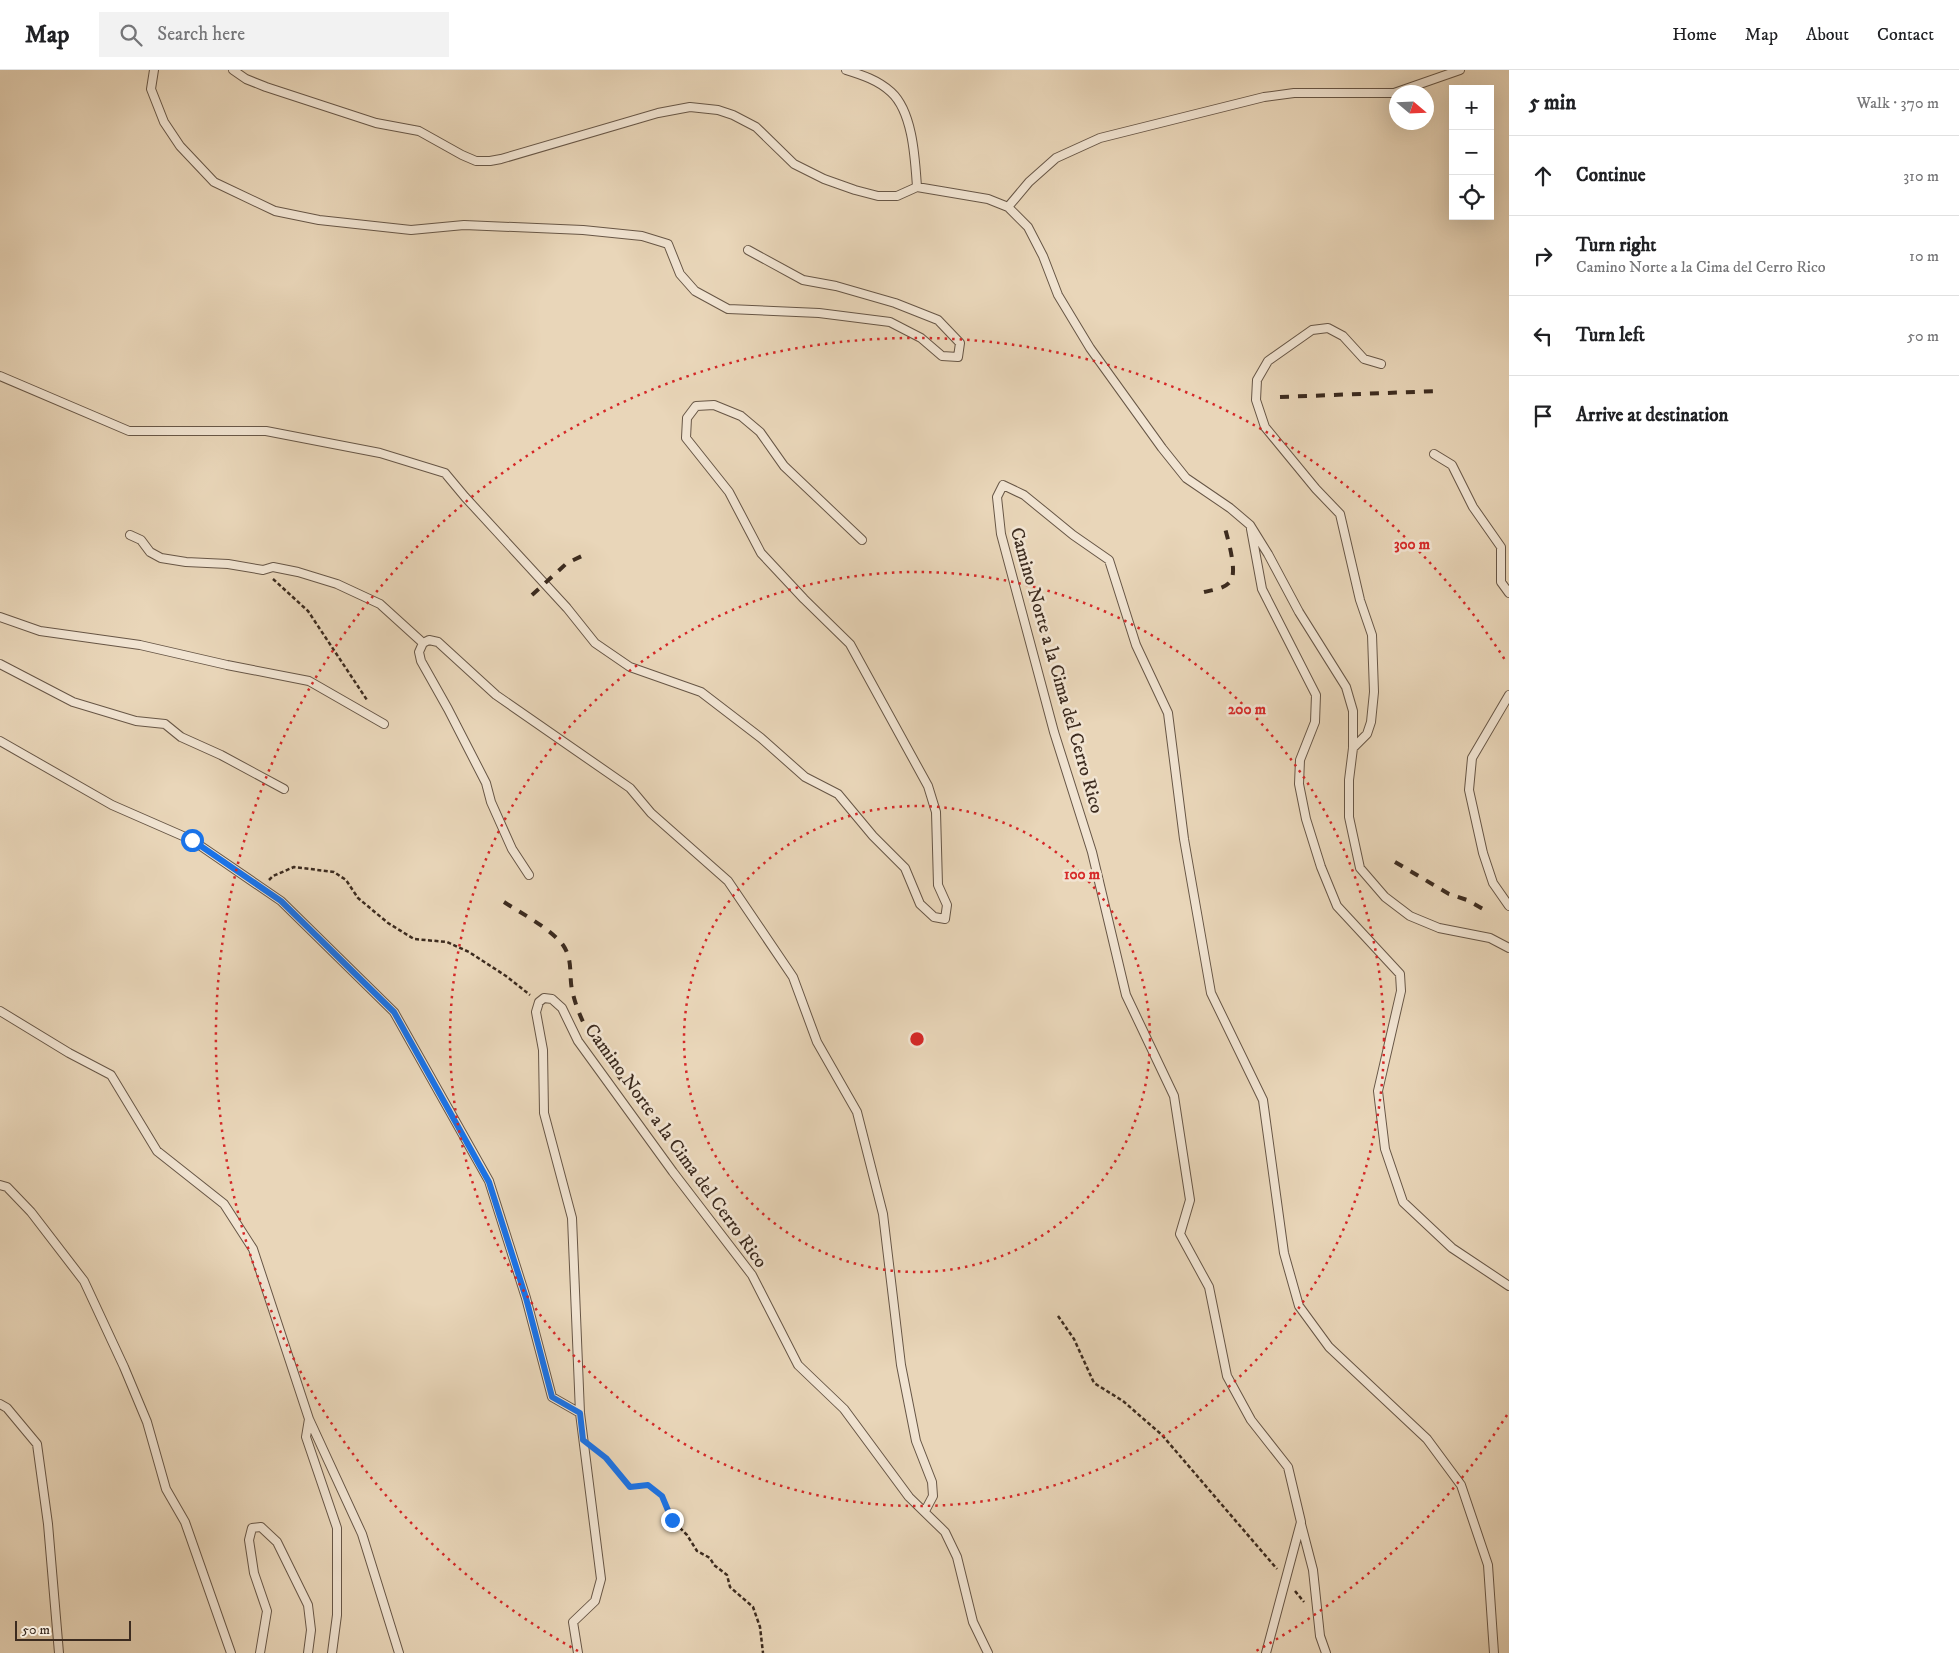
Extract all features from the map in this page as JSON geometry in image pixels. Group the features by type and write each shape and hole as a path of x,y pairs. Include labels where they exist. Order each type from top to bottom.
{"lane":[{"path":"154,70 151,89 164,122 180,146 214,182 275,211 319,220 411,230 464,225 583,230 642,236 668,244 680,274 695,291 728,309 819,313 890,322 921,338 942,356 958,358 960,343 938,320 895,302 836,286 803,280 748,250"},
{"path":"233,70 246,79 275,90 376,123 419,131 462,155 476,160 490,161 501,159 658,112 690,107 734,114 756,127 794,164 824,179 855,190 878,196 898,196 917,187 988,199 1008,207 1028,227 1058,295 1090,348 1162,448 1186,478 1230,508 1250,525 1346,687 1353,711 1349,817 1360,868 1384,897 1410,916 1439,928 1490,938 1509,948"},
{"path":"846,70 870,77 891,92 903,108 910,131 917,187"},
{"path":"1008,207 1029,182 1056,158 1100,138 1264,97 1294,93 1394,93 1460,70"},
{"path":"1353,748 1367,734 1371,722 1374,692 1372,635 1360,600 1340,514 1316,489 1265,427 1256,400 1257,380 1268,361 1312,330 1328,328 1342,336 1364,358 1381,364"},
{"path":"0,376 129,431 266,431 380,452 445,473 567,608 594,642 630,667 701,692 761,738 805,777 838,794 874,836 905,868 920,904 934,917 945,918 947,905 938,885 936,812 928,786 850,644 761,553 729,492 686,438 687,418 696,406 714,405 741,416 760,432 784,466 862,540"},
{"path":"1434,454 1452,464 1473,507 1501,547 1501,582 1509,593"},
{"name":"Camino Norte a la Cima del Cerro Rico","path":"1266,1653 1301,1522 1288,1467 1251,1420 1228,1376 1209,1287 1180,1234 1190,1200 1174,1096 1126,995 1092,852 1054,732 1001,534 997,497 1002,485 1024,495 1072,535 1108,560 1136,645 1168,713 1184,839 1211,993 1263,1100 1284,1252 1299,1306 1330,1347 1427,1439 1461,1485 1488,1565 1494,1653"},
{"path":"1250,525 1262,589 1316,695 1316,722 1300,760 1299,784 1306,819 1321,867 1337,906 1400,974 1401,991 1378,1092 1385,1149 1403,1202 1452,1248 1509,1286"},
{"path":"130,536 141,540 150,552 162,558 186,562 228,564 263,570 273,567 281,568 337,584 380,604 423,643"},
{"path":"0,617 40,630 140,645 309,681 384,724"},
{"path":"529,875 512,849 491,802 486,783 448,708 421,661 419,652 423,643 429,640 438,642 496,695 630,788 651,813 728,881 793,977 817,1042 857,1112 883,1214 901,1365 916,1441 932,1482 933,1496 925,1511"},
{"path":"0,664 73,702 136,721 165,724 181,736 221,755 284,790"},
{"path":"1509,695 1472,758 1469,790 1483,854 1493,883 1509,906"},
{"path":"0,741 112,805 192,840 281,901 394,1012 489,1182 526,1298 552,1397 580,1413"},
{"name":"Camino Norte a la Cima del Cerro Rico","path":"540,1002 544,998 552,999 562,1008 578,1042 673,1172 752,1274 798,1365 844,1409 909,1497 945,1532 957,1557 973,1622 988,1653"},
{"path":"540,1002 536,1012 542,1050 544,1114 572,1218 580,1413 600,1579 595,1601 573,1622 578,1653"},
{"path":"0,1011 69,1053 111,1075 157,1151 224,1204 253,1249 309,1420 362,1534 399,1653"},
{"path":"0,1185 6,1187 31,1212 84,1281 147,1422 166,1488 185,1522 231,1653"},
{"path":"0,1404 7,1408 37,1444 48,1524 59,1653"},
{"path":"309,1420 306,1437 337,1528 337,1615 332,1653"},
{"path":"1301,1522 1313,1570 1320,1636 1326,1653"},
{"path":"260,1653 267,1611 254,1573 249,1540 252,1528 261,1527 277,1542 308,1606 311,1630 308,1653"}],"path":[{"path":"263,570 308,610 368,703"},
{"path":"261,888 273,876 294,867 334,872 346,880 358,898 388,923 414,939 448,942 468,952 506,976 540,1002"},
{"path":"1058,1316 1074,1339 1094,1382 1123,1401 1162,1435 1318,1618"},
{"path":"583,1440 606,1458 630,1487 648,1485 662,1496 672,1520 687,1535 697,1551 710,1558 714,1565 726,1575 730,1587 753,1607 760,1627 763,1653"}],"railway":[{"path":"1280,397 1438,391"},
{"path":"1204,592 1225,586 1232,578 1232,556 1225,528"},
{"path":"532,595 567,563 586,554"},
{"path":"1395,862 1449,894 1467,900 1485,910"},
{"path":"504,902 544,927 563,945 570,963 573,994 582,1020 604,1056 629,1090"}],"route":[{"path":"192,840 281,901 394,1012 489,1182 526,1298 552,1397 580,1413 583,1440 606,1458 630,1487 648,1485 662,1496 672,1520"}]}
